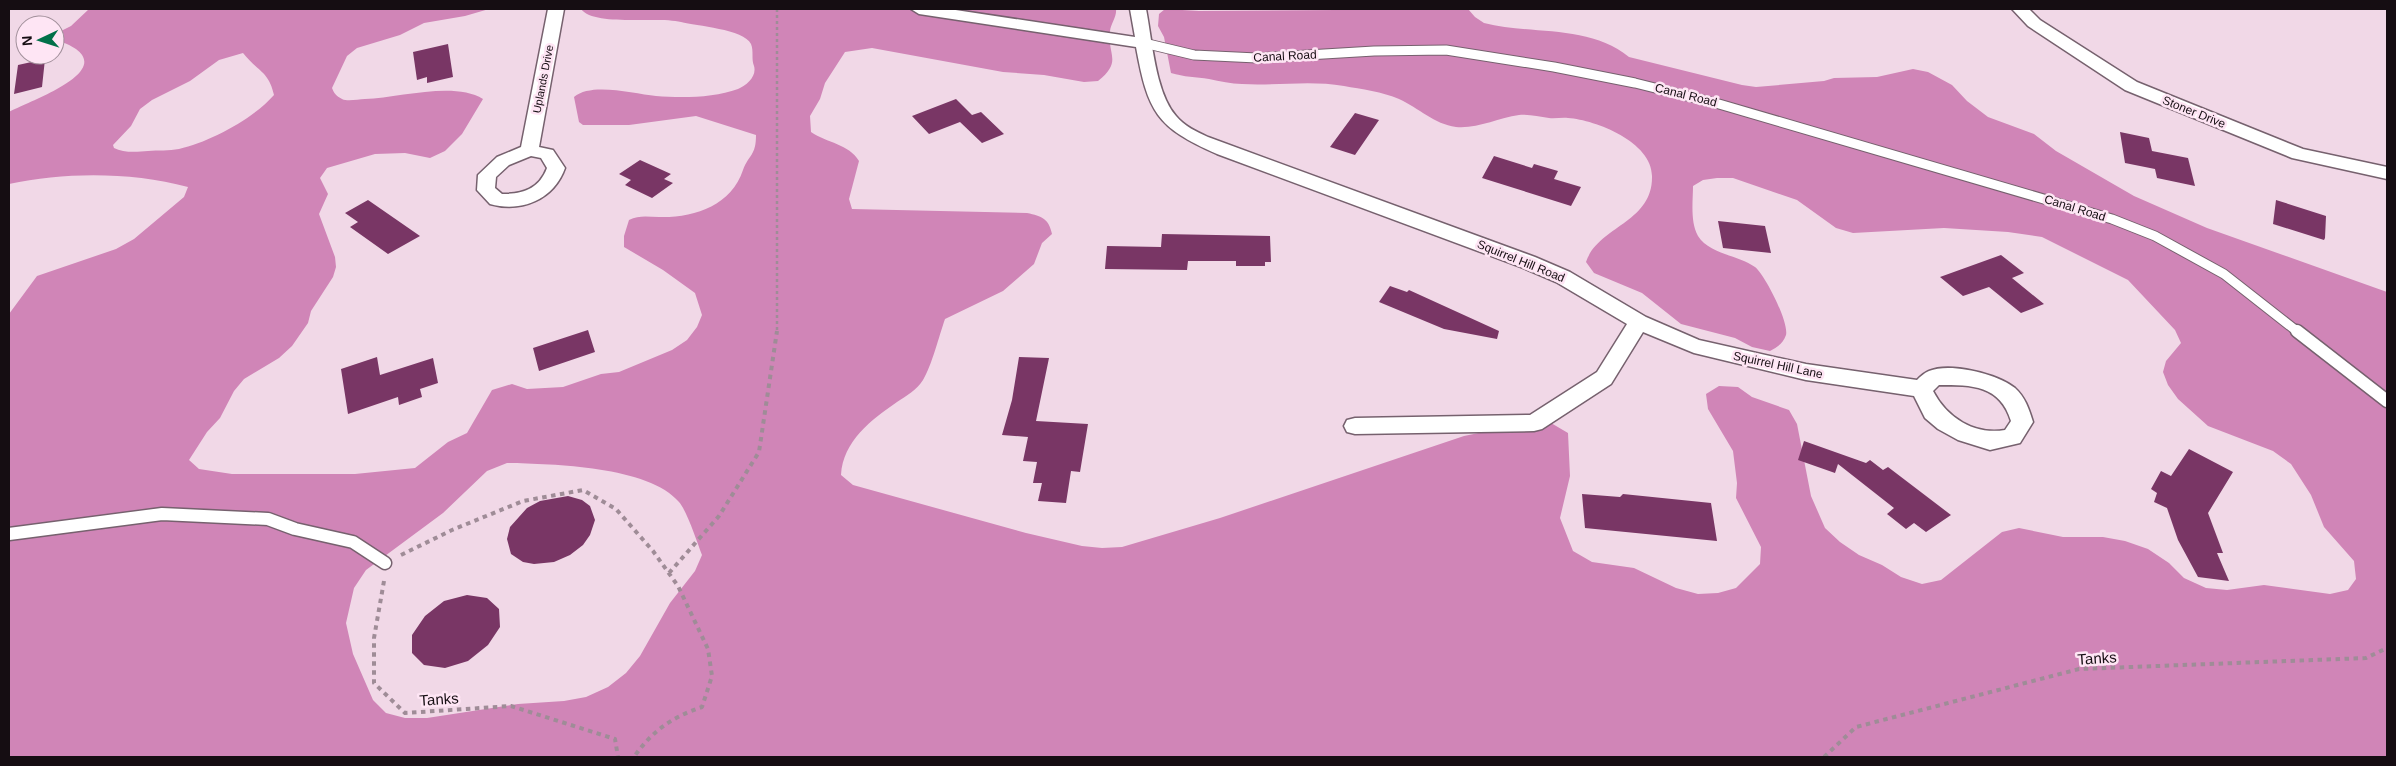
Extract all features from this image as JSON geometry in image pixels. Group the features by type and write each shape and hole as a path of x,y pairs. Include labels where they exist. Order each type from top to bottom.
{"street":[{"name":"Uplands Drive","path":"529,150 556,9"},
{"name":"Canal Road","path":"919,9 1074,34 1144,42"},
{"name":"Squirrel Hill Road","path":"1138,9 1159,104 1169,119 1185,132 1223,150 1563,276 1639,322"},
{"name":"Stoner Drive","path":"2020,9 2034,23 2131,86 2298,154 2387,173"},
{"name":"Squirrel Hill Lane","path":"1639,322 1694,346 1726,354 1806,372 1921,389"},
{"path":"1355,426 1534,423 1604,378 1639,322"}],"lane":[{"name":"Canal Road","path":"1144,42 1194,55 1257,58 1374,51 1446,50 1626,81 1719,104 2053,200 2112,219 2156,236 2224,274 2387,401"},
{"path":"9,534 162,514 237,516 268,519 295,529 353,542 385,563"}],"path":[{"path":"669,574 681,557 719,516 739,487 759,452 778,326 777,9"},
{"path":"385,563 452,530 523,500 582,490 616,509 653,551 678,586 708,649 712,676 702,707 677,715 646,738 634,757"},
{"name":"Tanks","path":"385,563 383,597 373,650 374,683 405,712 511,706 615,739 618,757"},
{"name":"Tanks","path":"1824,757 1856,727 2079,669 2366,658 2387,648"}],"shaded area":[{"path":"89,9 489,9 465,16 424,23 400,35 357,48 347,56 332,88 337,96 344,100 442,91 457,91 483,99 462,134 445,151 430,158 405,153 375,154 327,168 320,178 328,194 319,214 335,257 336,267 333,277 311,311 308,323 292,346 279,358 244,379 234,391 220,418 207,432 189,460 199,469 232,474 355,474 415,468 448,442 467,433 492,390 512,384 527,389 563,387 601,374 619,372 672,350 687,340 697,327 702,315 695,293 663,270 624,247 624,236 629,220 640,217 685,215 698,212 720,201 730,193 737,182 753,151 756,135 696,116 629,125 583,125 579,122 574,97 591,90 614,90 676,97 708,96 729,92 748,83 753,77 755,70 752,47 747,39 719,29 671,20 599,18 581,9 1116,9 1116,15 1110,31 1112,63 1106,74 1098,81 1084,82 1044,75 1003,72 872,48 845,52 825,83 820,99 810,116 811,132 844,147 855,155 859,161 849,199 852,209 1027,213 1044,219 1049,225 1052,234 1042,243 1034,264 1003,291 945,319 929,367 921,384 868,424 860,432 847,452 841,475 853,485 1026,533 1082,546 1122,547 1220,518 1464,436 1532,422 1551,423 1568,433 1570,476 1560,518 1573,551 1592,562 1634,568 1676,588 1698,594 1718,593 1736,588 1760,564 1761,547 1736,498 1737,483 1733,451 1708,409 1706,394 1719,386 1738,387 1752,397 1789,410 1797,424 1811,496 1825,528 1840,542 1859,555 1882,565 1901,577 1922,584 1941,580 2002,532 2019,528 2063,537 2103,537 2125,541 2148,549 2169,563 2184,578 2206,588 2227,590 2264,585 2330,594 2348,590 2356,579 2354,561 2324,527 2311,495 2291,464 2273,451 2208,426 2178,399 2168,385 2163,372 2166,361 2181,343 2175,330 2128,280 2042,237 2008,232 1944,228 1853,233 1836,228 1797,200 1733,178 1703,180 1693,186 1693,218 1698,236 1716,251 1755,267 1770,289 1784,320 1786,335 1780,345 1770,351 1752,347 1735,338 1681,324 1642,293 1594,273 1586,262 1592,250 1602,240 1635,214 1644,204 1650,192 1652,176 1650,164 1633,143 1620,135 1607,128 1580,120 1526,115 1511,116 1480,125 1456,127 1441,123 1399,99 1386,94 1365,90 1319,83 1238,84 1171,73 1164,37 1158,26 1159,14 1165,9 1199,11 1468,9 1484,23 1502,27 1559,32 1596,39 1629,57 1756,87 1824,81 1834,78 1877,77 1913,69 1928,72 1952,85 1967,101 1988,117 2034,134 2056,151 2134,196 2207,228 2387,292 2387,757 9,757 9,314 37,276 116,249 134,239 184,197 188,187 144,179 98,175 53,177 9,184 9,112 55,90 70,81 81,71 84,60 77,50 65,44 65,29 71,26","holes":["243,53 266,76 274,95 255,113 243,121 204,141 179,149 130,152 114,148 113,145 131,126 140,109 152,100 190,81 219,60","507,463 548,464 598,469 646,481 665,490 682,506 702,555 695,571 670,603 640,656 626,673 608,687 586,697 564,701 518,704 427,718 405,718 386,713 373,700 353,654 346,623 354,588 366,570 443,513 487,471"]}],"building":[{"path":"448,44 453,77 427,83 427,77 417,80 413,52"},
{"path":"18,65 44,65 42,87 14,94"},
{"path":"956,99 972,115 981,112 1004,134 982,143 960,122 929,134 912,116"},
{"path":"1355,113 1379,120 1355,155 1330,147"},
{"path":"2120,132 2149,138 2152,151 2188,158 2195,186 2157,178 2155,169 2125,163"},
{"path":"1494,156 1532,168 1534,164 1558,171 1554,179 1581,187 1571,206 1482,178"},
{"path":"640,160 671,174 664,179 673,183 652,198 625,185 631,180 619,174"},
{"path":"368,200 420,236 388,254 350,227 358,222 345,213"},
{"path":"2276,200 2326,216 2324,240 2273,224"},
{"path":"1718,221 1765,226 1771,253 1723,248"},
{"path":"1162,234 1270,236 1271,262 1265,262 1265,266 1236,266 1236,261 1188,261 1187,270 1105,269 1107,246 1161,247"},
{"path":"2001,255 2024,273 2012,278 2044,304 2021,313 1989,287 1963,296 1940,277"},
{"path":"1390,286 1407,292 1409,290 1499,331 1497,339 1444,329 1379,302"},
{"path":"588,330 595,352 539,371 533,348"},
{"path":"377,357 380,375 433,358 438,383 420,389 422,397 399,405 398,397 348,414 341,369"},
{"path":"1019,357 1049,358 1036,421 1088,424 1080,472 1071,471 1066,503 1038,501 1042,483 1033,483 1037,462 1023,461 1028,437 1002,435 1012,400"},
{"path":"1804,441 1866,463 1870,460 1883,470 1888,467 1951,515 1926,532 1914,523 1906,529 1887,514 1894,508 1838,464 1835,473 1798,460"},
{"path":"2189,449 2233,472 2208,513 2223,553 2217,553 2229,581 2198,577 2178,540 2167,508 2154,502 2157,493 2151,489 2161,471 2171,476"},
{"path":"1582,494 1620,497 1623,494 1711,503 1717,541 1585,528"},
{"path":"568,496 582,500 590,506 595,520 590,535 583,545 570,555 554,562 534,564 523,562 511,554 507,539 510,527 527,508 540,501"},
{"path":"467,595 487,598 499,609 500,627 488,645 468,661 445,668 424,665 412,653 412,635 425,616 444,601"}]}
